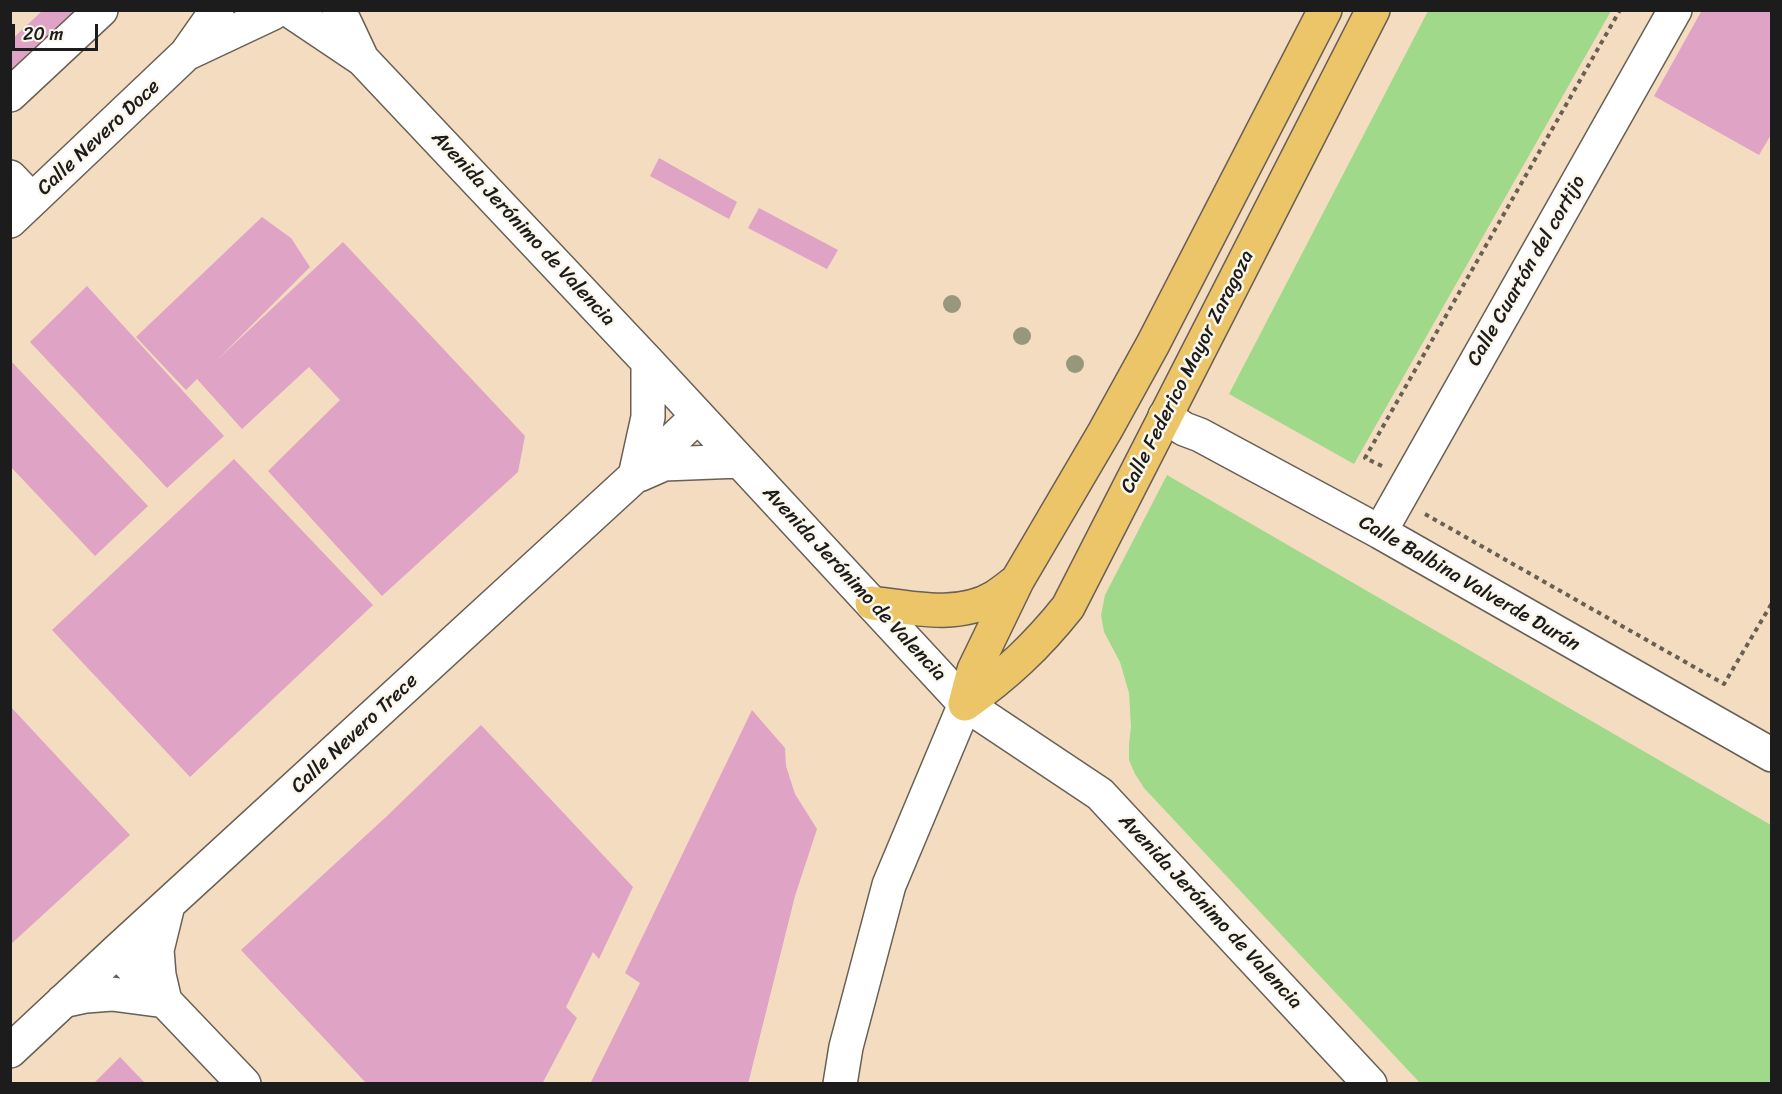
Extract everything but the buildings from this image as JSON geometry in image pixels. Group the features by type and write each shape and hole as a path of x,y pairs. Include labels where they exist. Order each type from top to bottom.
{"main road":[{"path":"965,704 974,670 1017,580 1153,344 1325,10"},
{"name":"Calle Federico Mayor Zaragoza","path":"965,704 995,683 1020,660 1046,635 1068,607 1373,10"},
{"path":"872,603 933,610 970,608 994,598 1017,580"}],"street":[{"path":"10,95 100,10"},
{"name":"Calle Nevero Doce","path":"22,210 186,54 217,10"},
{"name":"Avenida Jerónimo de Valencia","path":"339,10 362,58"},
{"name":"Calle Cuartón del cortijo","path":"1380,532 1675,10"},
{"name":"Calle Nevero Doce","path":"186,54 278,11"},
{"name":"Avenida Jerónimo de Valencia","path":"278,11 362,58 965,704 1100,794 1370,1083"},
{"path":"10,177 22,210"},
{"path":"634,477 648,417 648,362"},
{"name":"Calle Nevero Trece","path":"10,1051 698,416"},
{"name":"Calle Balbina Valverde Durán","path":"1165,416 1184,429 1200,435 1380,532 1772,755"},
{"path":"634,477 664,464 739,460"},
{"path":"840,1083 846,1047 889,885 965,704"},
{"path":"165,1001 159,975 157,950 168,905"},
{"path":"117,951 244,1083"},
{"path":"63,1001 112,994 165,1001"}],"path":[{"path":"1620,10 1365,458 1426,489 1416,510 1724,684 1772,603"}],"green space":[{"path":"1428,11 1611,11 1354,464 1229,394"},
{"path":"1167,475 1771,825 1771,1083 1420,1083 1144,788 1129,760 1131,727 1129,693 1120,662 1104,632 1101,615 1105,595"}]}
